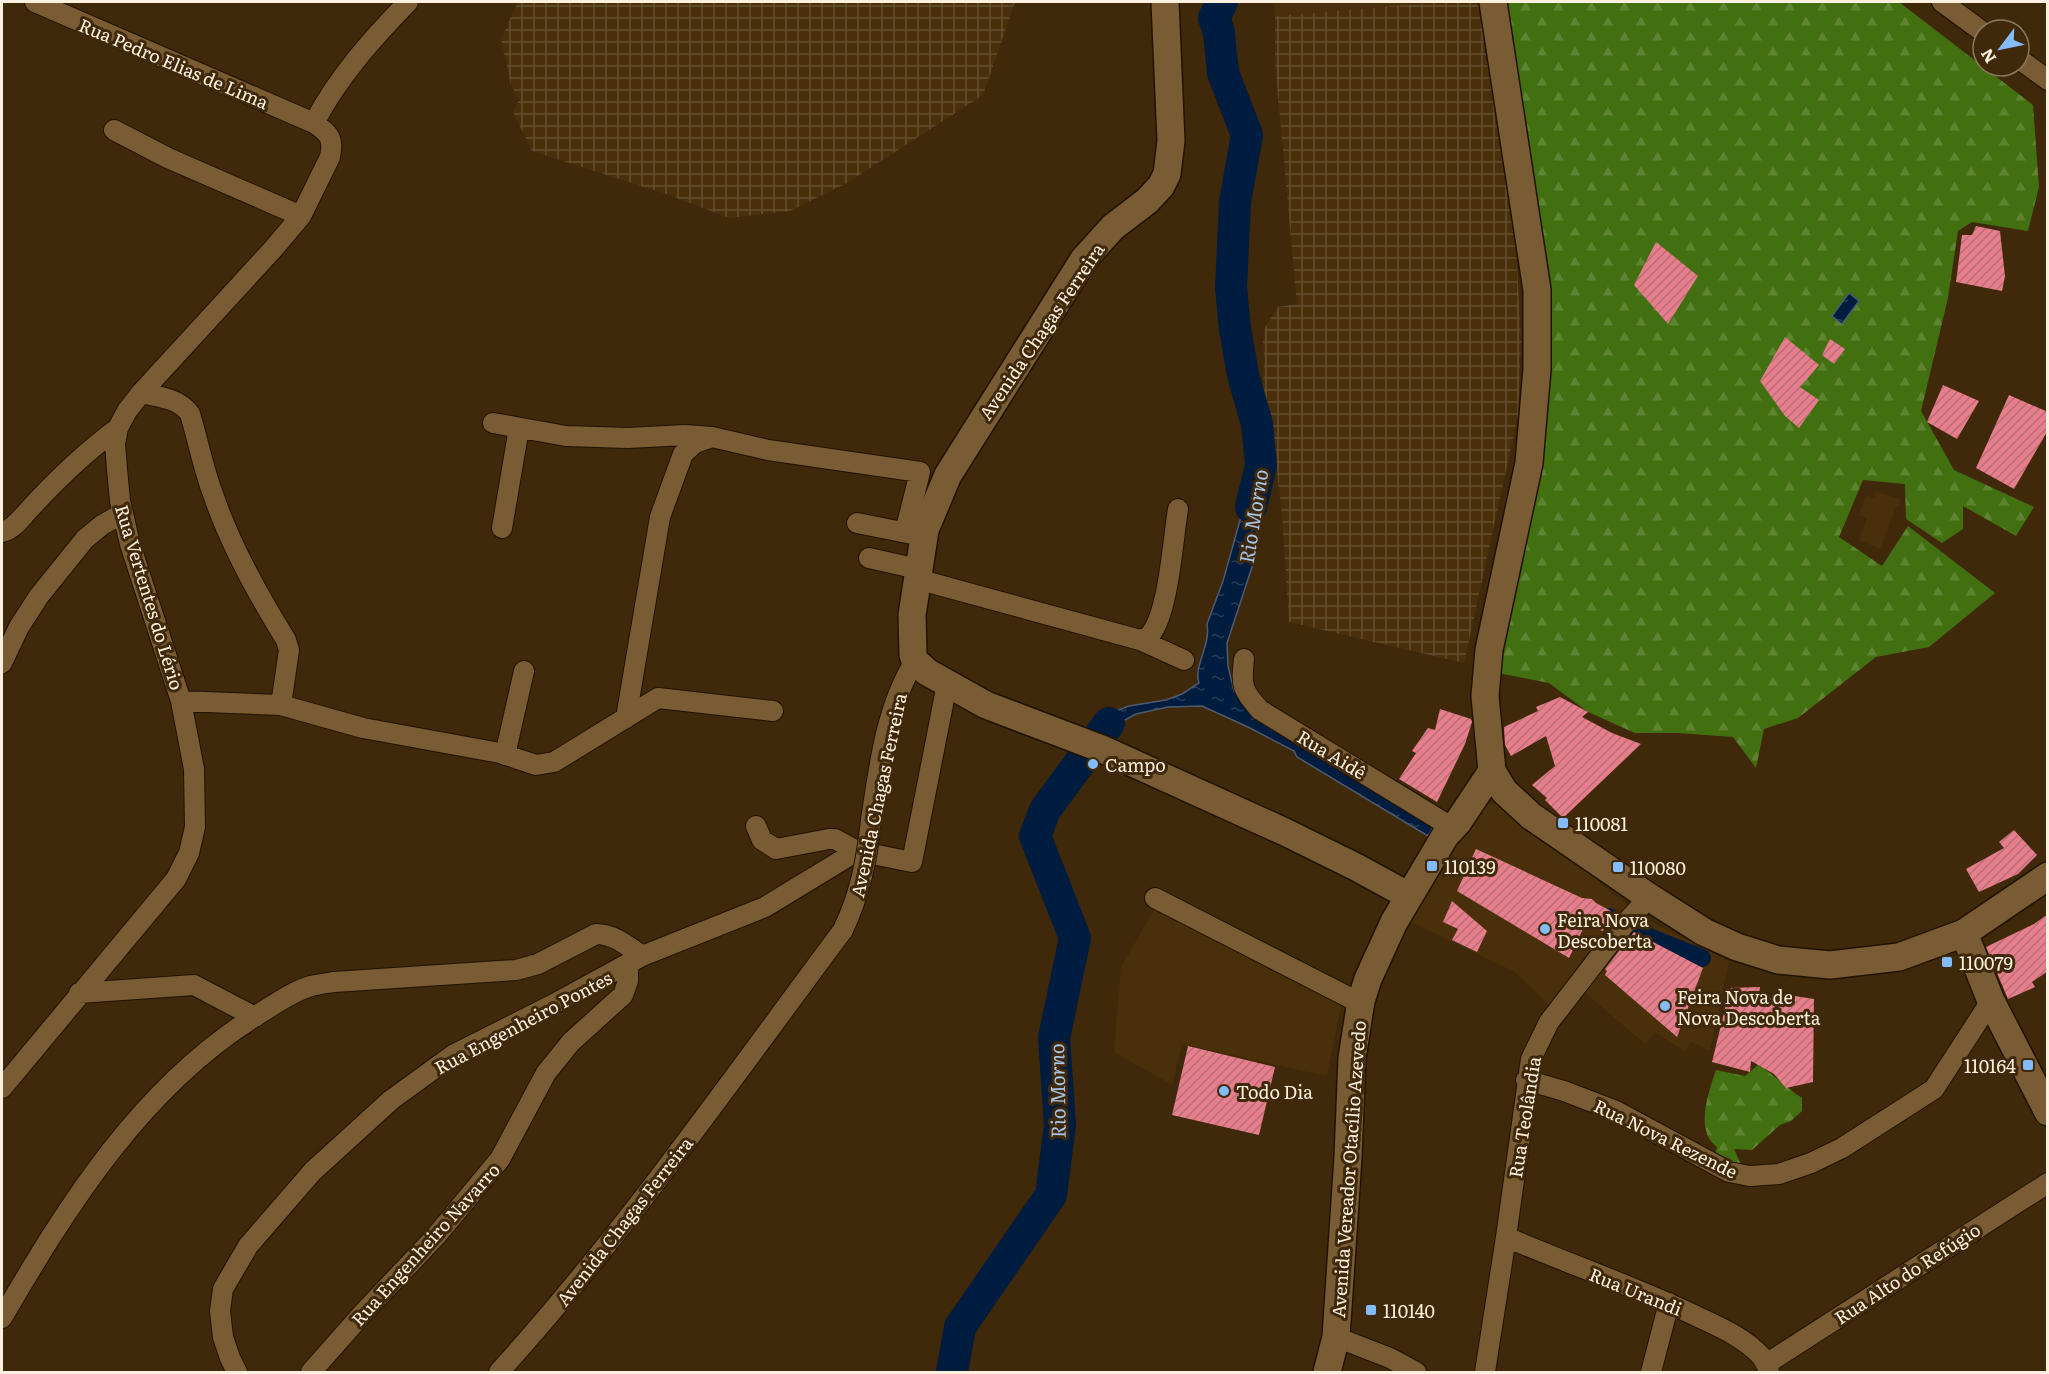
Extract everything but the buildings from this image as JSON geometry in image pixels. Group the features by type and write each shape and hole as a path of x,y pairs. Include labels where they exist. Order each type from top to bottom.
{"main road":[{"name":"Avenida Chagas Ferreira","path":"915,661 912,636 918,574 915,535 948,475 1084,259 1113,227 1147,201 1161,186 1167,174 1171,141 1165,2"},
{"path":"1493,2 1537,290 1537,346 1529,463 1490,650 1485,696 1492,771 1504,791 1532,816 1704,932 1737,947 1778,960 1830,965 1899,957 1964,933 2048,876"},
{"path":"915,661 927,672 947,684 1004,713 1102,749 1285,832 1409,896"},
{"name":"Avenida Vereador Otacílio Azevedo","path":"1327,1372 1336,1337 1352,1058 1360,1003 1368,979 1394,922 1445,836 1492,771"},
{"path":"1964,933 1991,1001 2048,1112"}],"street":[{"name":"Rua Pedro Elias de Lima","path":"35,2 314,123"},
{"path":"314,123 328,96 348,69 408,2"},
{"path":"1942,2 1971,23"},
{"path":"2031,67 2048,80"},
{"name":"Rua Vertentes do Lério","path":"2,1088 176,879 189,853 195,827 195,769 181,701 130,543 123,513 115,444 118,428 127,411 141,393 301,216 330,157 333,146 325,130 314,123"},
{"path":"114,130 168,158 301,216"},
{"path":"141,393 174,400 184,406 190,414 222,520 286,640 289,650 281,705"},
{"path":"493,423 566,436 628,438 685,435 712,437 768,450 920,472 915,535 857,523"},
{"path":"2,532 9,530 65,471 118,428"},
{"path":"502,528 519,428"},
{"path":"626,718 660,517 683,454 695,443 712,437"},
{"path":"1140,639 1150,634 1160,613 1178,509"},
{"path":"2,663 19,627 39,596 85,539 102,525 123,513"},
{"path":"869,558 1140,639 1184,660"},
{"name":"Rua Aidê","path":"1244,659 1242,676 1245,693 1260,710 1453,828"},
{"name":"Avenida Chagas Ferreira","path":"499,1372 556,1310 611,1241 843,930 859,892 866,864 879,768 895,703 915,661"},
{"path":"505,755 524,671"},
{"path":"756,826 762,840 776,849 835,839 857,851 912,862 947,684"},
{"path":"181,701 281,705 363,728 505,755 536,765 554,762 658,698 773,711"},
{"name":"Rua Engenheiro Pontes","path":"237,1372 223,1338 219,1311 223,1289 249,1246 313,1171 391,1100 453,1056 635,961 765,907 857,851"},
{"name":"Rua Teolândia","path":"1485,1372 1506,1237 1526,1080 1535,1047 1549,1022 1624,925 1649,897"},
{"path":"1155,898 1360,1003"},
{"path":"2,1318 84,1185 137,1119 173,1080 225,1035 293,993 311,986 334,982 516,970 538,964 596,934 605,934 619,940 635,961"},
{"name":"Rua Engenheiro Navarro","path":"311,1372 436,1236 500,1159 546,1073 571,1042 622,994 635,961"},
{"path":"79,993 194,985 255,1017"},
{"name":"Rua Nova Rezende","path":"1526,1080 1564,1091 1616,1111 1729,1172 1750,1176 1779,1174 1811,1163 1842,1148 1934,1089 1991,1001"},
{"name":"Rua Alto do Refúgio","path":"1765,1364 2048,1183"},
{"name":"Rua Urandi","path":"1506,1237 1670,1302 1742,1340 1765,1364"},
{"path":"1651,1372 1670,1302"},
{"path":"1336,1337 1390,1358 1416,1372"}],"shaded area":[{"path":"518,2 1015,2 983,95 847,183 790,211 729,218 669,195 532,151 513,112 519,100 511,85 501,39"},
{"path":"1274,2 1439,2 1275,16"},
{"path":"1440,2 1480,2 1515,228 1521,340 1518,416 1464,663 1289,622 1276,461 1270,461 1262,417 1265,327 1278,307 1297,304 1275,62 1275,16"},
{"path":"1876,491 1901,500 1899,507 1896,507 1880,549 1859,540 1867,519 1859,515 1866,495 1874,498"},
{"name":"Feira Nova Descoberta","path":"1490,804 1507,806 1642,917 1729,961 1710,1050 1690,1042 1686,1052 1655,1032 1645,1044 1584,992 1562,1018 1515,972 1405,919 1478,807"},
{"path":"1154,910 1341,1006 1327,1076 1182,1044 1172,1085 1114,1052 1121,967"}],"green space":[{"path":"1502,2 1899,2 1971,57 1971,78 1998,78 2033,105 2039,187 2028,231 1972,222 1958,231 1948,298 1921,411 1954,470 2034,507 2016,536 1963,506 1963,529 1942,543 1906,519 1905,484 1863,480 1839,537 1882,566 1908,526 1995,593 1929,647 1876,657 1798,718 1764,729 1756,768 1733,737 1635,733 1588,712 1549,683 1498,673 1539,473"},
{"path":"1758,1065 1802,1098 1802,1111 1791,1121 1780,1125 1752,1150 1734,1149 1741,1165 1723,1162 1715,1156 1717,1147 1710,1140 1705,1121 1707,1099 1716,1070 1745,1076"}],"water":[{"path":"1849,293 1859,301 1842,324 1832,316"},
{"path":"1266,464 1263,509 1257,528 1254,561 1227,643 1228,666 1234,691 1254,713 1434,825 1428,836 1297,757 1294,751 1202,706 1168,707 1136,714 1121,722 1105,739 1088,730 1103,716 1129,706 1166,700 1182,694 1199,683 1198,670 1207,640 1207,624 1223,581 1255,467"}],"waterway":[{"name":"Rio Morno","path":"1222,2 1214,18 1219,32 1223,73 1247,135 1235,202 1231,288 1235,329 1243,375 1257,424 1261,465 1251,507"},
{"name":"Rio Morno","path":"952,1372 960,1327 1051,1195 1060,1125 1054,1038 1075,938 1035,836 1045,810 1109,723"},
{"path":"1609,917 1654,939 1702,958"}],"place":[{"name":"Campo","path":"1093,764"},
{"name":"110081","path":"1563,823"},
{"name":"110139","path":"1432,866"},
{"name":"110080","path":"1618,867"},
{"name":"Feira Nova Descoberta","path":"1545,929"},
{"name":"110079","path":"1947,962"},
{"name":"Feira Nova de Nova Descoberta","path":"1665,1006"},
{"name":"110164","path":"2028,1065"},
{"name":"Todo Dia","path":"1224,1091"},
{"name":"110140","path":"1371,1310"}]}
